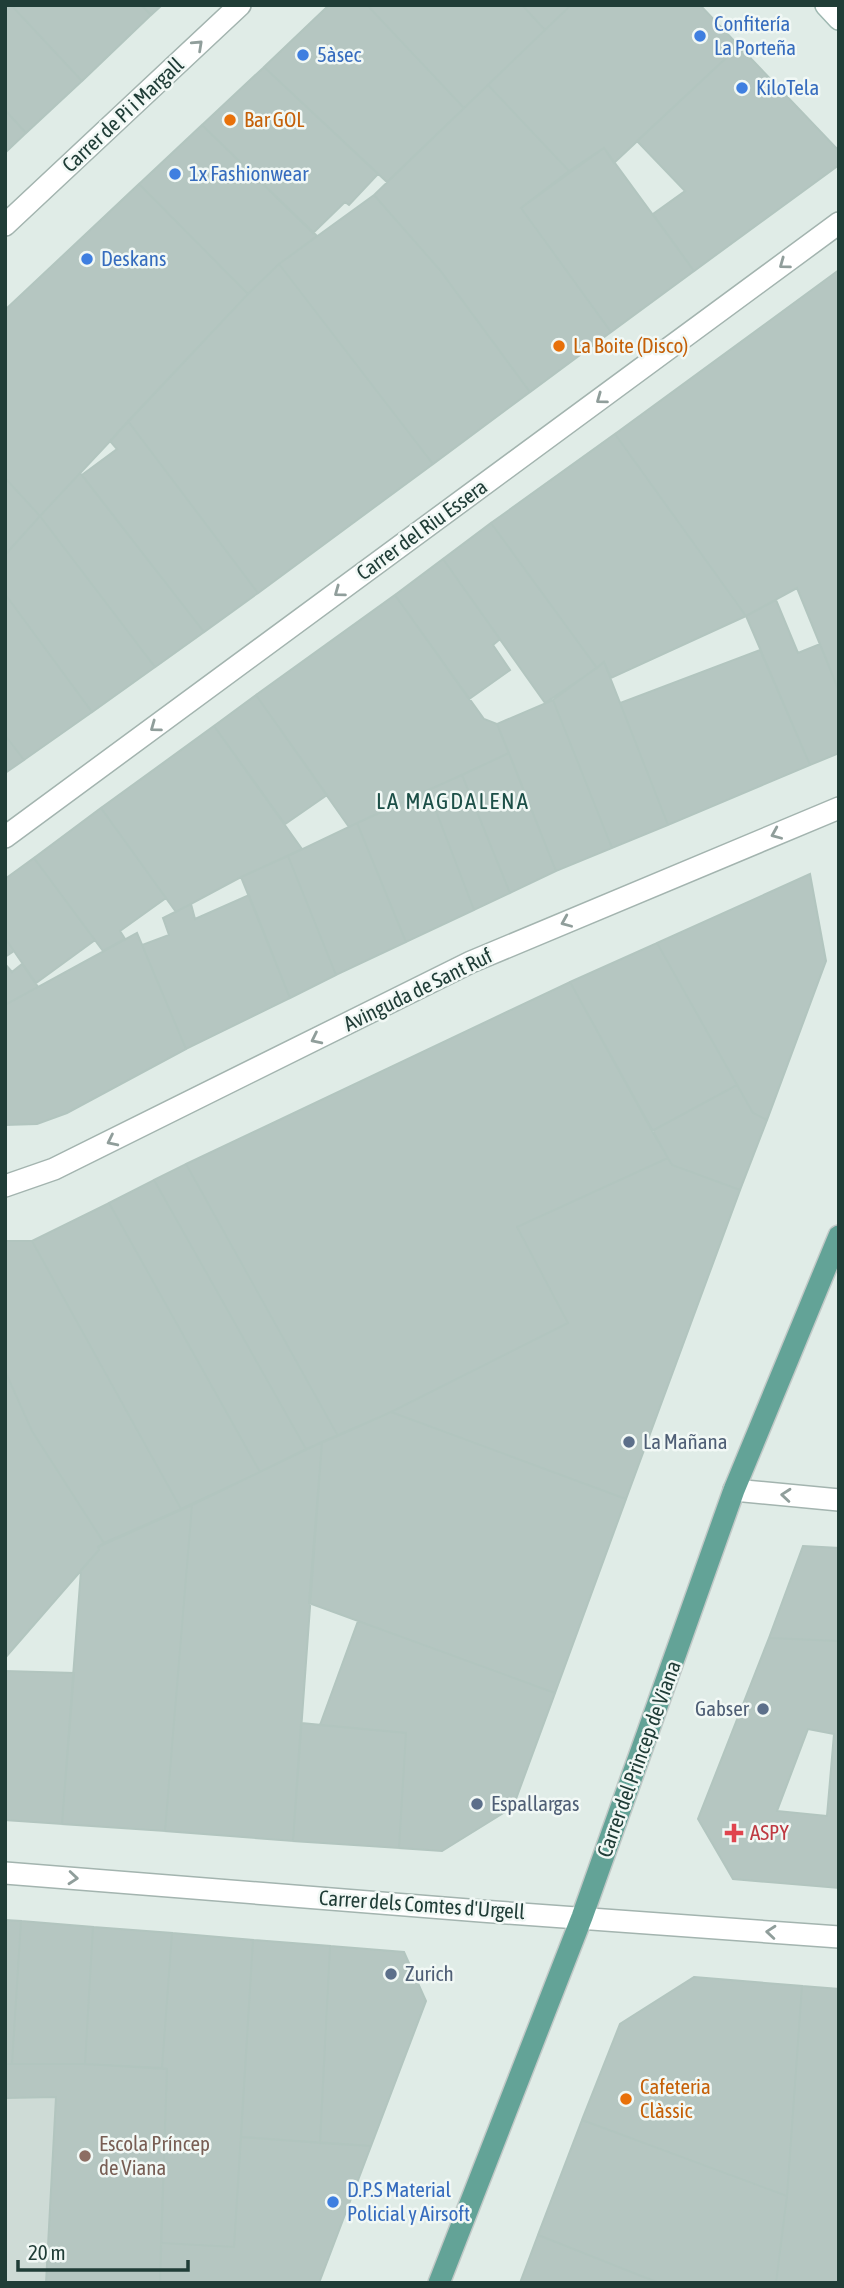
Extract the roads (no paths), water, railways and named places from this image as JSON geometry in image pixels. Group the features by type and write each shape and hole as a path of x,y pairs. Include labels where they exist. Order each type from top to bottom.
{"main road":[{"name":"Carrer del Princep de Viana","path":"439,2283 582,1917 734,1490 839,1236"}],"street":[{"name":"Carrer de Pi i Margall","path":"5,225 240,5"},
{"path":"825,5 839,19"},
{"name":"Carrer del Riu Essera","path":"5,837 839,223"},
{"name":"Avinguda de Sant Ruf","path":"5,1186 54,1169 471,962 839,808"},
{"path":"734,1490 839,1500"},
{"name":"Carrer dels Comtes d'Urgell","path":"5,1873 839,1937"}],"place":[{"name":"Confitería La Porteña","path":"700,36"},
{"name":"5àsec","path":"303,55"},
{"name":"KiloTela","path":"742,88"},
{"name":"Bar GOL","path":"230,120"},
{"name":"1x Fashionwear","path":"175,174"},
{"name":"Deskans","path":"87,259"},
{"name":"La Boite (Disco)","path":"559,346"},
{"name":"La Mañana","path":"629,1442"},
{"name":"Gabser","path":"763,1709"},
{"name":"Espallargas","path":"477,1804"},
{"name":"ASPY","path":"734,1833"},
{"name":"Zurich","path":"391,1974"},
{"name":"Cafeteria Clàssic","path":"626,2099"},
{"name":"Escola Príncep de Viana","path":"85,2156"},
{"name":"D.P.S Material Policial y Airsoft","path":"333,2202"}],"district":[{"name":"LA MAGDALENA","path":"453,801"}]}
